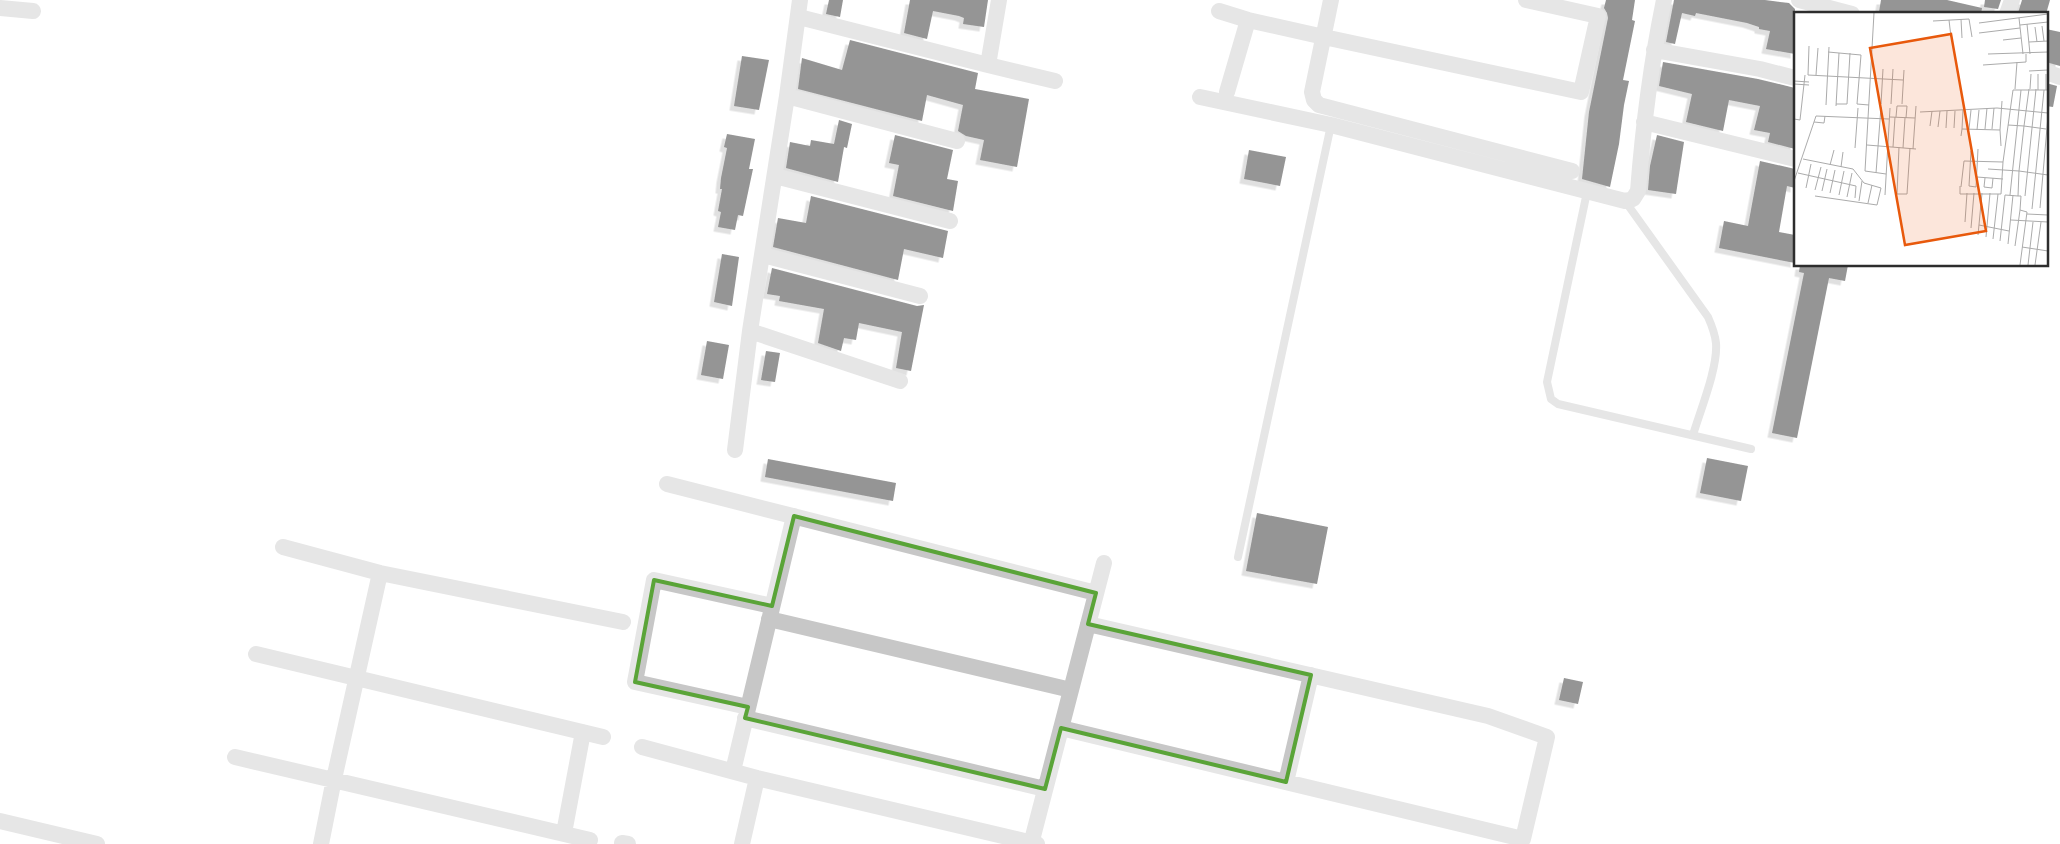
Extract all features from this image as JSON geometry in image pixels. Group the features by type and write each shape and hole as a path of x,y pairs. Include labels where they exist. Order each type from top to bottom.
{"street":[{"path":"736,450 750,331 775,176 800,0"},
{"path":"988,65 1000,0"},
{"path":"1331,0 1312,92 1314,100 1319,105 1572,171"},
{"path":"1219,11 1248,20 1580,92 1598,16 1526,0"},
{"path":"1200,97 1331,124 1625,201 1633,199 1638,191 1644,122 1654,50 1664,0"},
{"path":"1799,0 1844,12"},
{"path":"2008,12 2012,0"},
{"path":"0,8 33,11"},
{"path":"799,17 1055,81"},
{"path":"1227,92 1248,20"},
{"path":"1654,50 1760,69 1794,78"},
{"path":"787,96 957,141"},
{"path":"1644,122 1794,159"},
{"path":"775,176 950,221"},
{"path":"763,254 920,296"},
{"path":"750,331 900,381"},
{"path":"667,484 1096,593"},
{"path":"732,772 794,516"},
{"path":"283,547 380,573 623,622"},
{"path":"642,747 732,772 1033,844 1070,690 1104,563"},
{"path":"321,844 380,573"},
{"path":"1045,789 747,713 635,682 654,580 771,613 1070,690"},
{"path":"1061,728 1523,839 1547,738 1488,716 1088,624"},
{"path":"256,654 602,737"},
{"path":"1286,782 1311,675"},
{"path":"564,833 583,732"},
{"path":"234,757 590,840"},
{"path":"742,844 757,778"},
{"path":"0,821 98,844"}],"lane":[{"path":"1238,557 1331,124"},
{"path":"1587,192 1547,382 1551,400 1558,404 1751,449"},
{"path":"1625,201 1708,317 1714,329 1716,360 1693,435"}],"highlighted area":[{"path":"794,516 1096,593 1088,624 1311,675 1286,782 1061,728 1045,789 745,718 748,707 635,682 654,580 772,606"}],"building":[{"path":"829,0 843,0 840,17 826,14"},
{"path":"910,0 988,0 984,27 963,24 964,18 933,11 927,39 904,33"},
{"path":"1606,0 1635,0 1632,20 1635,21 1623,80 1629,81 1610,187 1582,179 1589,112 1608,18 1604,8"},
{"path":"1674,0 1765,0 1789,3 1795,9 1794,54 1766,49 1770,31 1759,29 1759,27 1747,23 1696,13 1695,16 1682,13 1675,44 1666,42"},
{"path":"1881,0 1947,0 1982,8 1981,12 1879,12"},
{"path":"1985,0 2001,0 1998,9 1984,7"},
{"path":"2022,0 2050,0 2047,12 2018,12"},
{"path":"2048,29 2060,32 2060,66 2048,63"},
{"path":"850,40 978,73 975,89 1029,99 1017,167 980,160 984,140 966,136 958,131 963,105 927,95 922,121 798,89 802,58 842,70"},
{"path":"742,56 769,60 759,110 734,106"},
{"path":"1663,62 1758,79 1794,88 1794,149 1768,142 1770,133 1754,130 1760,106 1729,100 1723,131 1686,122 1692,94 1659,86"},
{"path":"2048,84 2057,86 2053,107 2048,106"},
{"path":"839,120 852,124 847,148 844,147 838,182 786,168 790,142 810,146 811,140 834,144"},
{"path":"727,134 755,139 749,169 753,169 743,216 738,215 735,230 718,227 721,212 718,211 722,189 720,189 721,178 727,148 724,147"},
{"path":"895,135 953,150 947,179 958,181 953,211 893,196 899,165 889,163"},
{"path":"1657,135 1684,142 1676,194 1648,190 1650,166"},
{"path":"1249,150 1286,157 1280,186 1244,179"},
{"path":"1760,161 1794,169 1794,188 1787,186 1779,232 1794,235 1794,263 1719,248 1724,221 1748,226"},
{"path":"811,196 948,231 943,258 904,249 898,280 773,247 778,218 806,223"},
{"path":"722,254 739,257 732,306 714,302"},
{"path":"1800,266 1848,266 1845,281 1829,278 1797,438 1772,433 1804,273 1799,272"},
{"path":"772,268 917,306 924,305 911,371 896,368 902,332 859,323 856,340 844,338 841,351 818,343 824,309 779,301 780,296 767,294"},
{"path":"707,341 729,345 723,379 701,375"},
{"path":"766,351 780,353 775,382 761,380"},
{"path":"1707,458 1748,466 1741,501 1700,493"},
{"path":"768,459 896,483 893,501 765,477"},
{"path":"1257,513 1328,527 1317,584 1246,571"},
{"path":"1564,678 1583,682 1578,704 1559,700"}]}
